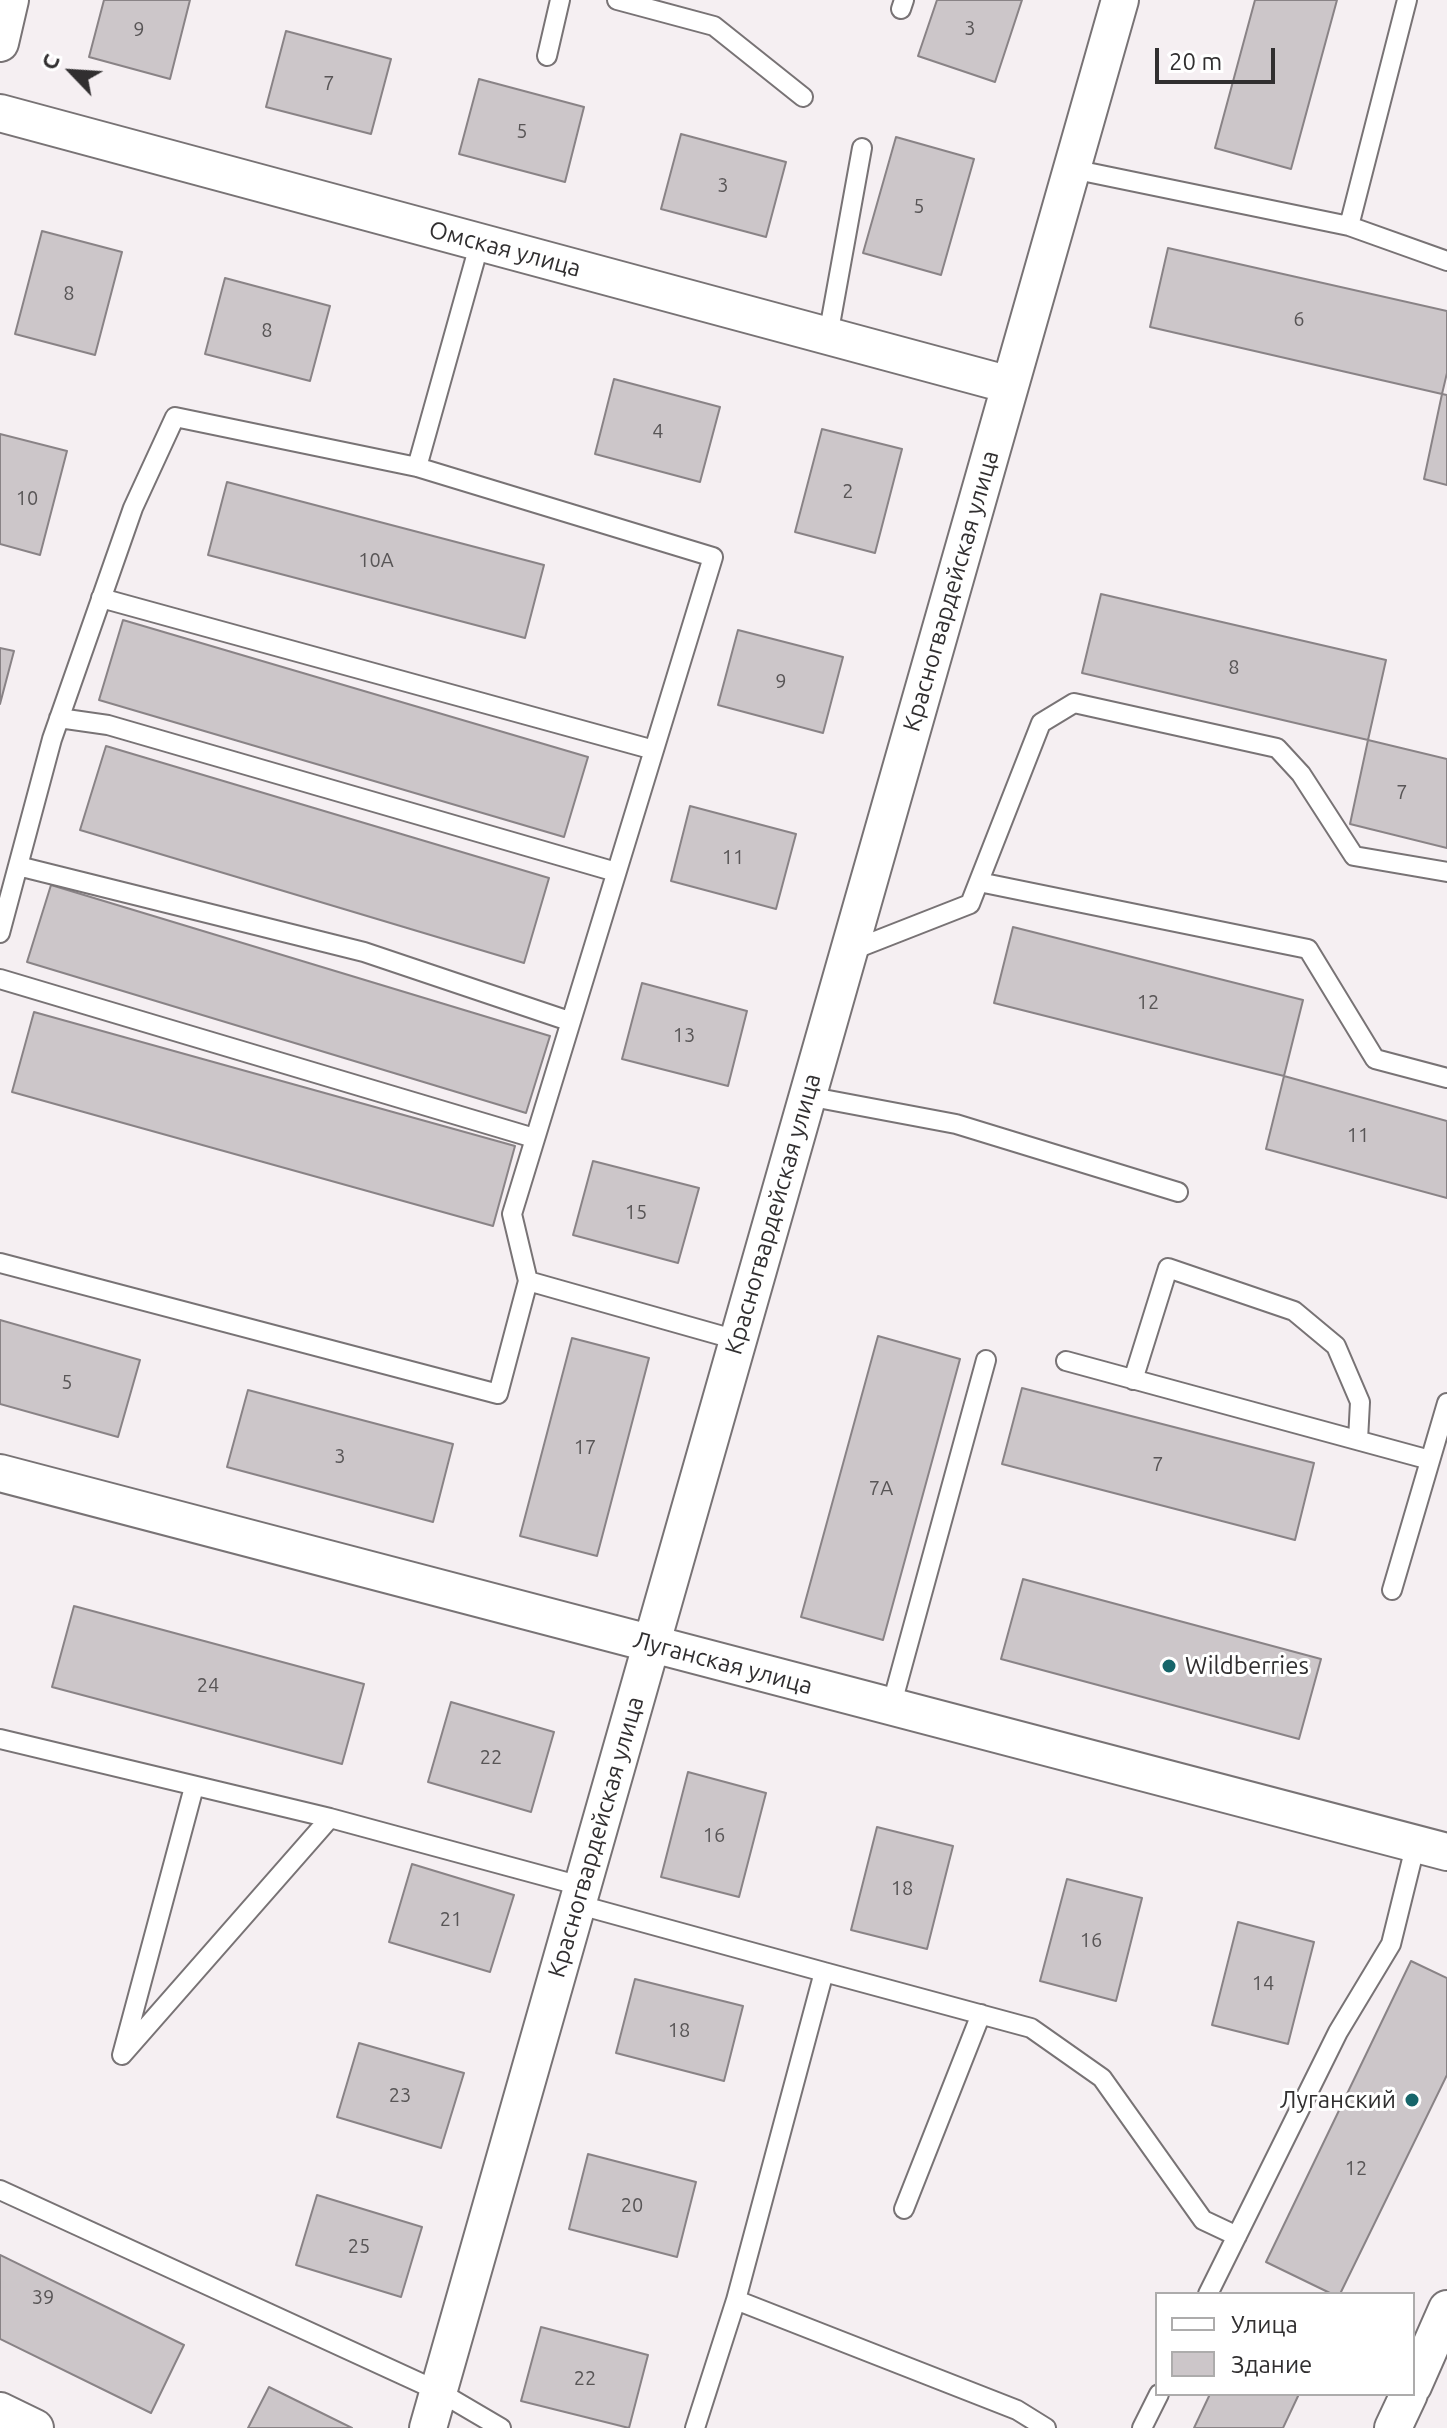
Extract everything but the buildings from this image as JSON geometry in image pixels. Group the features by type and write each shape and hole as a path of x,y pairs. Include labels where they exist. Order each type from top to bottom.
{"street":[{"path":"0,43 10,0"},
{"name":"Красногвардейская улица","path":"428,2428 1120,0"},
{"name":"Омская улица","path":"0,113 1010,385"},
{"name":"Луганская улица","path":"0,1473 1431,1848"},
{"path":"1415,2381 1447,2309"},
{"path":"1393,2428 1408,2396"},
{"path":"0,2411 35,2428"}],"lane":[{"path":"547,56 560,0"},
{"path":"617,0 714,26 803,97"},
{"path":"1349,226 1407,0"},
{"path":"828,336 862,148"},
{"path":"1072,169 1349,226 1447,261"},
{"path":"417,467 480,242"},
{"path":"0,933 59,718 133,508 175,417 417,467 713,557 512,1214 528,1281 498,1394 0,1263"},
{"path":"101,598 654,750"},
{"path":"848,952 970,904 1041,723 1074,703 1277,748 1301,774 1354,856 1447,872"},
{"path":"59,718 108,725 616,872"},
{"path":"18,866 364,952 569,1021"},
{"path":"979,882 1308,949 1375,1059 1447,1078"},
{"path":"0,979 534,1138"},
{"path":"807,1096 956,1124 1178,1192"},
{"path":"1133,1380 1168,1268 1294,1311 1336,1346 1360,1402 1358,1440"},
{"path":"528,1281 737,1340"},
{"path":"891,1707 986,1360"},
{"path":"1066,1361 1430,1460"},
{"path":"1392,1590 1447,1403"},
{"path":"0,1739 330,1818 824,1972 1031,2028 1102,2078 1203,2220 1237,2236"},
{"path":"194,1787 122,2055 330,1818"},
{"path":"1209,2292 1338,2032 1391,1944 1431,1848"},
{"path":"695,2428 736,2300 824,1972"},
{"path":"904,2209 981,2014"},
{"path":"0,2190 438,2391 501,2428"},
{"path":"736,2300 1017,2410 1046,2428"},
{"path":"1142,2428 1158,2396"}],"place":[{"name":"Wildberries","path":"1169,1666"},
{"name":"Луганский","path":"1412,2100"}]}
